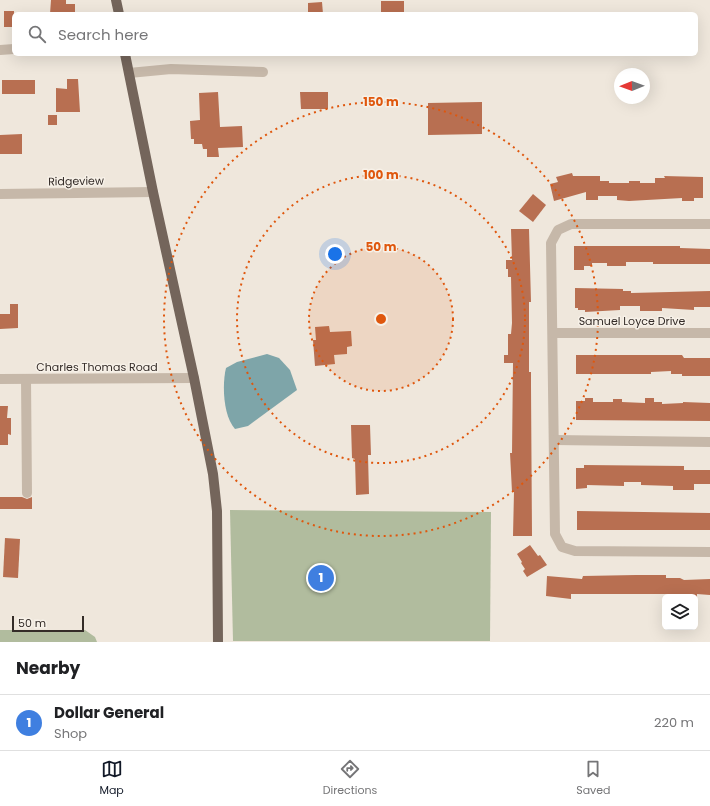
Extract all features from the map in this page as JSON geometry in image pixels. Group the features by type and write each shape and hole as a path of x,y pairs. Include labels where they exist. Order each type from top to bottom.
{"main road":[{"path":"116,0 119,12"},
{"path":"125,56 152,192 194,378 213,474 217,511 218,642"}],"street":[{"path":"0,50 12,49"},
{"path":"129,73 171,69 263,72"},
{"name":"Ridgeview","path":"0,194 152,192"},
{"path":"710,224 571,224 558,230 551,243 554,333 555,534 562,547 575,551 710,552"},
{"name":"Samuel Loyce Drive","path":"554,333 710,334"},
{"name":"Charles Thomas Road","path":"0,379 194,378"},
{"path":"26,379 27,493"},
{"path":"554,440 710,442"}],"green space":[{"path":"230,510 491,512 490,641 233,641"},
{"path":"0,630 85,630 95,637 97,642 0,642"}],"water":[{"path":"267,354 279,358 290,370 297,390 248,426 235,429 228,416 224,400 226,368 237,362"}],"building":[{"path":"51,0 66,0 66,4 75,4 75,12 50,12"},
{"path":"381,1 404,1 404,12 381,12"},
{"path":"322,2 323,12 308,12 308,3"},
{"path":"4,11 14,11 12,12 12,27 4,27"},
{"path":"67,79 78,79 80,112 56,112 56,88 67,89"},
{"path":"2,80 35,80 35,94 2,94"},
{"path":"218,92 220,127 242,126 243,147 218,148 219,157 207,157 207,149 203,149 202,144 194,144 194,139 191,139 190,121 200,120 199,93"},
{"path":"300,92 328,92 328,109 301,109"},
{"path":"482,102 482,134 428,135 428,103"},
{"path":"48,115 57,115 57,125 48,125"},
{"path":"22,134 22,154 0,154 0,135"},
{"path":"572,173 573,176 600,176 600,181 609,181 609,183 629,183 629,181 640,181 640,183 655,183 655,178 665,178 664,176 703,177 703,198 694,198 694,201 682,201 682,198 629,201 617,200 617,196 598,196 598,200 586,200 586,192 554,201 550,184 558,182 556,177"},
{"path":"533,194 546,205 533,222 519,211"},
{"path":"511,229 529,229 531,302 529,302 529,372 531,372 532,536 513,536 514,492 512,492 510,453 512,453 513,363 504,363 504,355 508,355 508,334 511,334 512,323 511,277 508,277 508,269 506,269 506,260 512,260"},
{"path":"574,246 680,246 680,248 710,249 710,264 653,264 653,262 626,262 626,266 607,266 607,263 592,263 592,266 584,266 584,270 574,270"},
{"path":"575,288 623,289 623,291 631,291 631,293 710,291 710,307 694,307 694,310 662,308 662,311 640,311 640,306 620,306 620,310 585,312 585,310 578,310 578,308 575,308"},
{"path":"10,304 18,304 18,328 0,329 0,314 10,314"},
{"path":"329,326 330,332 351,331 352,346 347,347 347,354 334,355 335,364 315,366 313,340 316,340 315,327"},
{"path":"576,355 682,355 684,358 710,358 710,376 682,376 682,374 671,374 671,371 651,372 651,374 576,374"},
{"path":"585,398 593,398 593,402 613,402 613,399 622,399 622,402 645,403 645,398 654,398 654,402 662,402 662,404 683,402 710,403 710,421 576,420 576,401 585,401"},
{"path":"0,406 8,406 7,418 11,418 11,435 8,434 8,445 0,445"},
{"path":"351,425 370,425 371,455 368,455 369,494 356,495 355,459 352,458"},
{"path":"584,465 684,466 684,470 710,470 710,484 694,484 694,490 673,490 673,486 641,485 641,482 624,482 624,486 587,485 587,488 576,489 576,468 584,468"},
{"path":"0,497 22,497 27,499 32,497 32,509 0,509"},
{"path":"577,511 710,513 710,530 577,530"},
{"path":"5,538 20,539 18,578 3,577"},
{"path":"530,545 547,565 527,577 523,571 525,569 521,563 522,562 517,554"},
{"path":"666,575 666,578 680,578 684,580 710,579 710,595 571,594 571,599 546,596 547,576 582,579 583,576"}],"place":[{"name":"Dollar General","path":"321,578"}]}
